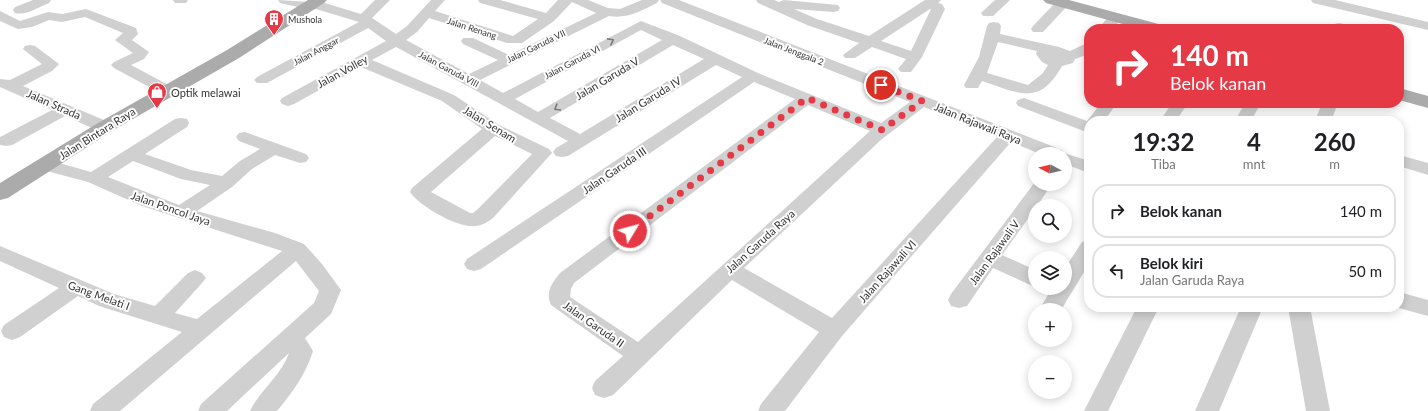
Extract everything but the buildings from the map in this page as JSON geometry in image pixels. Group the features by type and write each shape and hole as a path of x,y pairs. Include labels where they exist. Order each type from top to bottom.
{"main road":[{"path":"1057,2 1110,23"},
{"name":"Jalan Bintara Raya","path":"0,193 105,127 315,3"},
{"path":"1404,95 1428,102"}],"street":[{"path":"20,10 44,0"},
{"name":"Jalan Garuda VIII","path":"285,0 315,3 366,21 396,41 580,141"},
{"name":"Jalan Anggar","path":"262,80 366,21 382,0"},
{"name":"Jalan Volley","path":"288,101 396,41 412,29 438,0"},
{"path":"485,0 549,18 565,3 565,0"},
{"path":"576,0 606,11 617,13 626,12 652,0"},
{"name":"Jalan Jenggala 2","path":"667,0 746,33 922,101"},
{"path":"988,13 1004,0"},
{"path":"1318,0 1428,26"},
{"path":"767,2 838,4"},
{"path":"767,2 812,22 915,57"},
{"path":"850,55 932,2 938,8 915,57 906,69"},
{"path":"1038,29 1057,2"},
{"path":"812,22 838,4"},
{"path":"0,15 18,25 27,24 48,16 62,18 86,13 131,31 131,34 122,40 140,50 142,54 119,65 168,91"},
{"name":"Jalan Renang","path":"427,13 512,40 517,40 549,18"},
{"name":"Jalan Garuda VII","path":"469,80 604,14"},
{"name":"Jalan Garuda VI","path":"503,99 641,25 676,39"},
{"path":"1058,56 1049,76 1031,90 976,80 994,32 1058,56 1082,52 1084,50"},
{"path":"676,39 753,76 882,130"},
{"name":"Jalan Garuda V","path":"539,118 666,43 676,39"},
{"path":"468,41 509,60"},
{"name":"Jalan Strada","path":"30,49 51,64 47,68 7,84 105,127"},
{"name":"Jalan Garuda IV","path":"562,152 716,58"},
{"name":"Jalan Senam","path":"361,61 448,98 494,129 543,153 486,213 475,220 468,220 420,194 420,190 494,129"},
{"name":"Jalan Garuda III","path":"474,264 753,76"},
{"name":"Jalan Garuda II","path":"638,354 563,303 559,299 560,288 568,278 807,98"},
{"name":"Jalan Garuda Raya","path":"604,388 638,354 882,130 922,101"},
{"name":"Jalan Rajawali Raya","path":"922,101 1038,147"},
{"path":"1024,103 1084,126"},
{"path":"1099,116 1105,108"},
{"path":"6,141 66,109"},
{"path":"94,178 182,123"},
{"name":"Jalan Rajawali VI","path":"770,411 834,330 1008,135"},
{"path":"244,137 300,158"},
{"path":"181,213 226,183 246,166 272,148"},
{"path":"132,155 187,175 226,183"},
{"path":"1072,161 1084,165"},
{"path":"1404,162 1428,169"},
{"name":"Jalan Poncol Jaya","path":"45,165 94,178 149,202 181,213 297,248 315,268 330,290 322,308 210,411"},
{"name":"Jalan Rajawali V","path":"959,300 1038,191"},
{"path":"102,411 297,248"},
{"name":"Gang Melati I","path":"0,253 107,300 160,315 200,329"},
{"path":"1072,272 1084,254"},
{"path":"990,258 1028,276"},
{"path":"730,269 834,330"},
{"path":"160,315 195,278"},
{"path":"12,331 75,286"},
{"path":"1404,301 1428,308"},
{"path":"1096,411 1146,312"},
{"path":"1207,411 1250,312"},
{"path":"1300,312 1318,411"},
{"path":"262,411 293,372 299,361 301,352 298,346 288,340"}],"place":[{"name":"Mushola","path":"274,36"},
{"name":"Optik melawai","path":"157,109"}],"route":[{"path":"630,231 807,98 882,130 922,101 881,85"}]}
